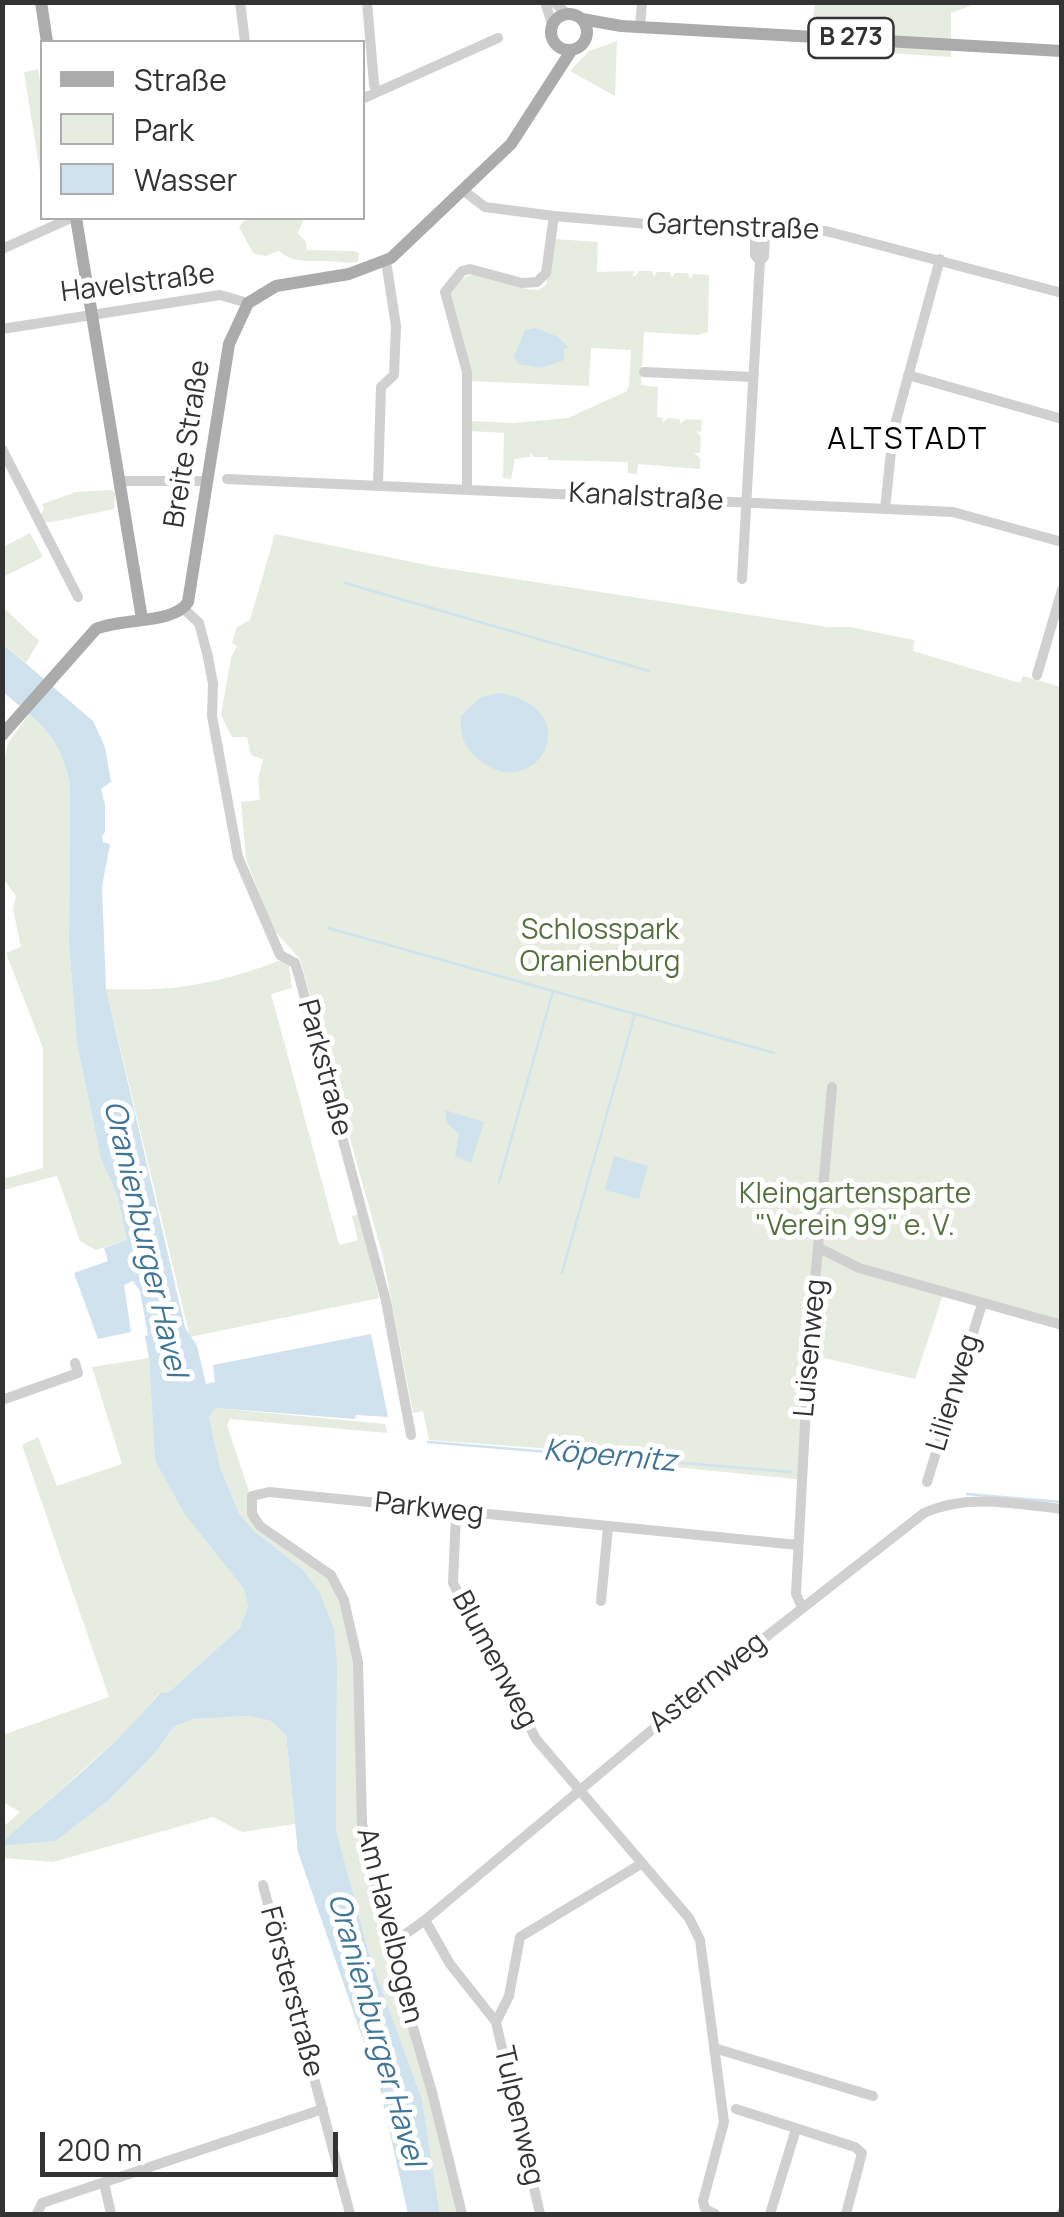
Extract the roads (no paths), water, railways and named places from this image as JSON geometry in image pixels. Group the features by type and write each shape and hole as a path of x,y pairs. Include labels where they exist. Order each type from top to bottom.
{"main road":[{"path":"42,2 47,40"},
{"path":"564,48 551,35 552,24 566,14"},
{"name":"B 273","path":"566,14 640,28 1062,50"},
{"path":"582,19 587,36"},
{"name":"B 273","path":"564,48 581,46 587,36 621,26"},
{"name":"Havelstraße","path":"248,304 276,286 349,274 386,261 511,144 550,82 564,48"},
{"path":"73,220 93,312 142,619"},
{"name":"Breite Straße","path":"187,603 229,344 248,304"},
{"path":"2,735 96,629 110,623 175,614 187,603"}],"street":[{"path":"240,2 244,40"},
{"path":"368,2 374,84 378,92"},
{"path":"545,2 552,24"},
{"path":"554,2 566,14"},
{"path":"640,28 642,2"},
{"path":"365,97 498,38"},
{"name":"Gartenstraße","path":"464,192 485,207 554,216 706,230 826,231 1062,293"},
{"path":"467,488 467,372 445,292 462,271 470,268 522,284 537,282 546,273 554,216"},
{"path":"2,249 68,220"},
{"path":"742,578 760,261 755,255 760,229"},
{"path":"885,509 892,432 940,259"},
{"path":"378,484 380,387 394,375 396,326 386,261"},
{"name":"Havelstraße","path":"2,328 220,295 248,304"},
{"path":"644,372 752,377"},
{"path":"908,375 1062,419"},
{"path":"2,449 78,597"},
{"name":"Kanalstraße","path":"227,479 953,512 1062,542"},
{"path":"120,482 208,480"},
{"path":"1036,675 1062,590"},
{"name":"Parkstraße","path":"187,603 199,623 214,684 212,716 238,857 280,955 295,963 299,976 382,1282 411,1435"},
{"name":"Luisenweg","path":"802,1608 796,1594 809,1350 832,1087"},
{"name":"Lilienweg","path":"819,1248 858,1268 1062,1325"},
{"name":"Lilienweg","path":"927,1482 982,1304"},
{"path":"2,1400 78,1373 75,1362"},
{"name":"Parkweg","path":"252,1496 268,1492 798,1545"},
{"name":"Am Havelbogen","path":"252,1496 252,1514 260,1526 331,1575 344,1600 358,1662 362,1823 388,1946 432,2092 462,2214"},
{"name":"Asternweg","path":"388,1946 425,1920 909,1524 936,1508 993,1501 1062,1509"},
{"name":"Blumenweg","path":"456,1513 452,1567 460,1598 536,1739 688,1918 700,1940 724,2122 703,2201 710,2212"},
{"path":"600,1601 608,1527"},
{"path":"496,2022 510,1996 520,1937 640,1864"},
{"name":"Försterstraße","path":"262,1884 350,2214"},
{"name":"Tulpenweg","path":"425,1920 450,1964 496,2022 540,2214"},
{"path":"714,2048 872,2096"},
{"path":"37,2214 42,2204 323,2109"},
{"path":"736,2110 855,2147 862,2153 846,2214"},
{"path":"770,2214 796,2128"},
{"path":"104,2183 111,2214"}],"water":[{"path":"536,328 558,337 569,348 564,349 564,360 541,368 518,364 514,357 525,330"},
{"name":"Oranienburger Havel","path":"2,643 93,721 105,747 111,782 101,789 105,805 102,836 103,842 110,844 102,887 106,989 185,1327 197,1346 206,1384 215,1382 213,1365 371,1334 388,1417 356,1415 355,1419 216,1408 209,1417 220,1467 239,1513 254,1531 301,1568 319,1591 334,1629 336,1829 370,1957 422,2099 440,2214 408,2214 380,2089 298,1852 286,1735 271,1721 249,1716 193,1719 173,1727 157,1751 109,1800 56,1841 3,1846 160,1693 169,1692 240,1628 248,1606 244,1589 185,1515 155,1461 145,1336 148,1335 140,1291 133,1281 124,1285 131,1332 98,1339 74,1273 108,1261 104,1248 127,1240 117,1195 101,1159 77,1044 69,944 70,785 61,754 47,731 3,692"},
{"path":"500,693 527,702 543,716 548,733 545,749 536,762 521,771 503,771 482,762 462,736 461,716 481,697"},
{"path":"445,1110 484,1122 471,1163 455,1156 459,1134 447,1123"},
{"path":"614,1156 648,1166 639,1199 605,1190"}],"waterway":[{"path":"345,583 649,671"},
{"path":"328,928 774,1053"},
{"path":"499,1182 553,991"},
{"path":"562,1273 635,1014"},
{"name":"Köpernitz","path":"428,1442 791,1472"},
{"name":"Köpernitz","path":"967,1494 1062,1502"}],"district":[{"name":"ALTSTADT","path":"908,441"}],"park label":[{"name":"Schlosspark Oranienburg","path":"600,947"},
{"name":"Kleingartensparte \"Verein 99\" e. V.","path":"855,1211"}]}
